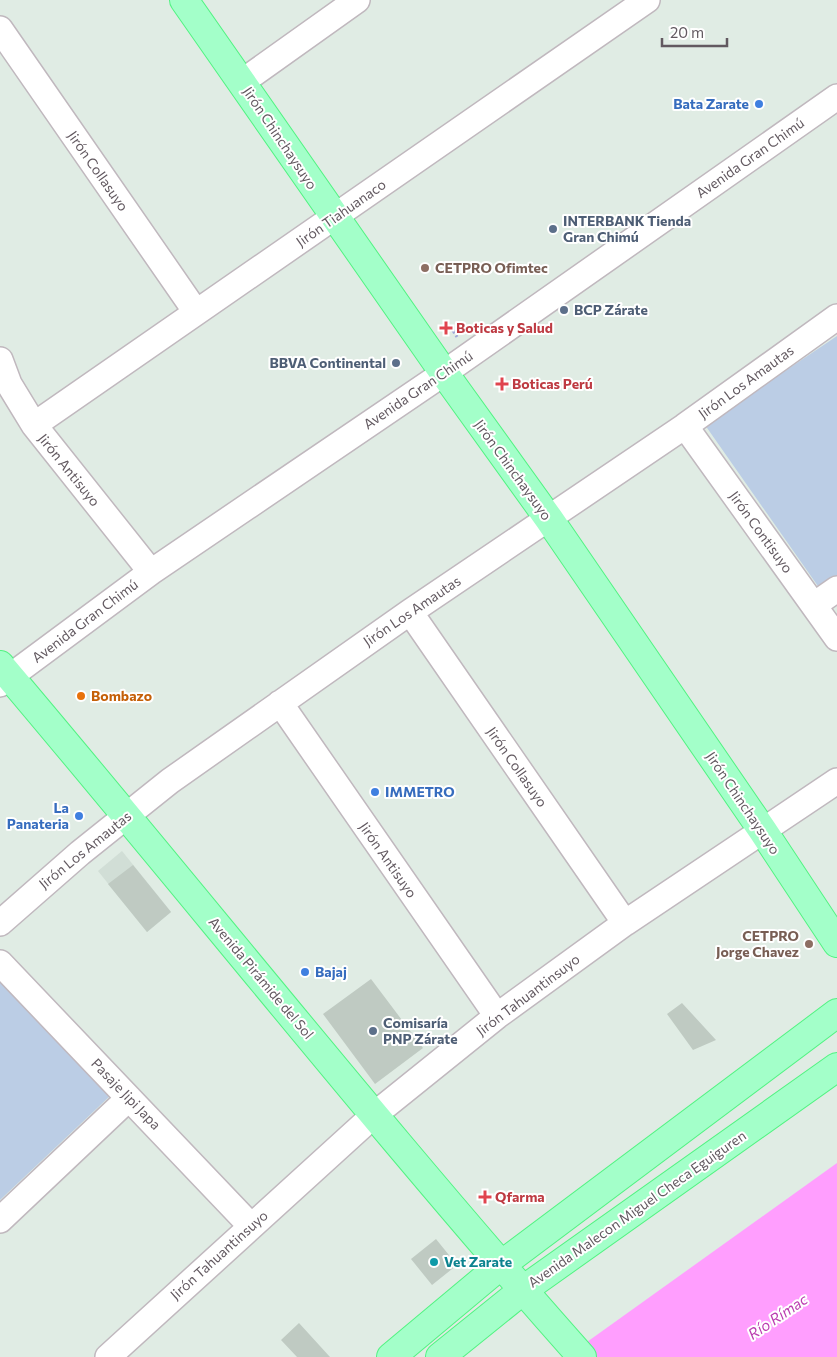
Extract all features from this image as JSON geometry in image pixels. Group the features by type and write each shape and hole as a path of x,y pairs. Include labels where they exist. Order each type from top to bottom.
{"main road":[{"name":"Jirón Chinchaysuyo","path":"184,0 444,373 549,519 763,831 837,943"},
{"name":"Avenida Pirámide del Sol","path":"3,675 126,816 374,1115 582,1357"},
{"path":"392,1357 501,1265 837,1013"},
{"name":"Avenida Malecon Miguel Checa Eguiguren","path":"440,1357 523,1290 837,1067"}],"street":[{"path":"242,82 357,0"},
{"name":"Jirón Tiahuanaco","path":"34,425 647,0"},
{"name":"Jirón Collasuyo","path":"0,29 196,312"},
{"name":"Avenida Gran Chimú","path":"3,675 444,373 837,97"},
{"name":"Jirón Los Amautas","path":"0,923 72,859 170,781 410,612 685,426 837,317"},
{"name":"Jirón Antisuyo","path":"0,360 9,384 34,425 151,572"},
{"name":"Jirón Contisuyo","path":"685,426 837,638"},
{"path":"814,605 837,589"},
{"name":"Jirón Collasuyo","path":"410,612 624,923"},
{"name":"Jirón Antisuyo","path":"280,703 497,1016"},
{"name":"Jirón Tahuantinsuyo","path":"108,1357 374,1115 497,1016 624,923 837,781"},
{"name":"Pasaje Jipi Japa","path":"0,962 251,1226"},
{"path":"0,1220 129,1098"}],"shaded area":[{"path":"837,336 837,576 820,589 705,425"},
{"path":"122,851 171,912 147,932 98,871"},
{"path":"0,978 111,1095 0,1200"}],"water":[{"name":"Río Rímac","path":"837,1163 837,1357 566,1357"}],"building":[{"path":"133,865 171,912 147,932 108,884"},
{"path":"371,979 423,1048 375,1084 323,1014"},
{"path":"682,1003 716,1040 693,1050 667,1014"},
{"name":"Vet Zarate","path":"436,1239 457,1265 432,1285 411,1259"},
{"path":"299,1323 330,1357 297,1357 281,1340"}],"place":[{"name":"Bata Zarate","path":"759,104"},
{"name":"INTERBANK Tienda Gran Chimú","path":"553,229"},
{"name":"CETPRO Ofimtec","path":"425,268"},
{"name":"BCP Zárate","path":"564,310"},
{"name":"Boticas y Salud","path":"446,328"},
{"name":"BBVA Continental","path":"396,363"},
{"name":"Boticas Perú","path":"502,384"},
{"name":"Bombazo","path":"81,696"},
{"name":"IMMETRO","path":"375,792"},
{"name":"La Panateria","path":"79,816"},
{"name":"CETPRO Jorge Chavez","path":"809,944"},
{"name":"Bajaj","path":"305,972"},
{"name":"Comisaría PNP Zárate","path":"373,1031"},
{"name":"Qfarma","path":"485,1197"},
{"name":"Vet Zarate","path":"434,1262"}]}
